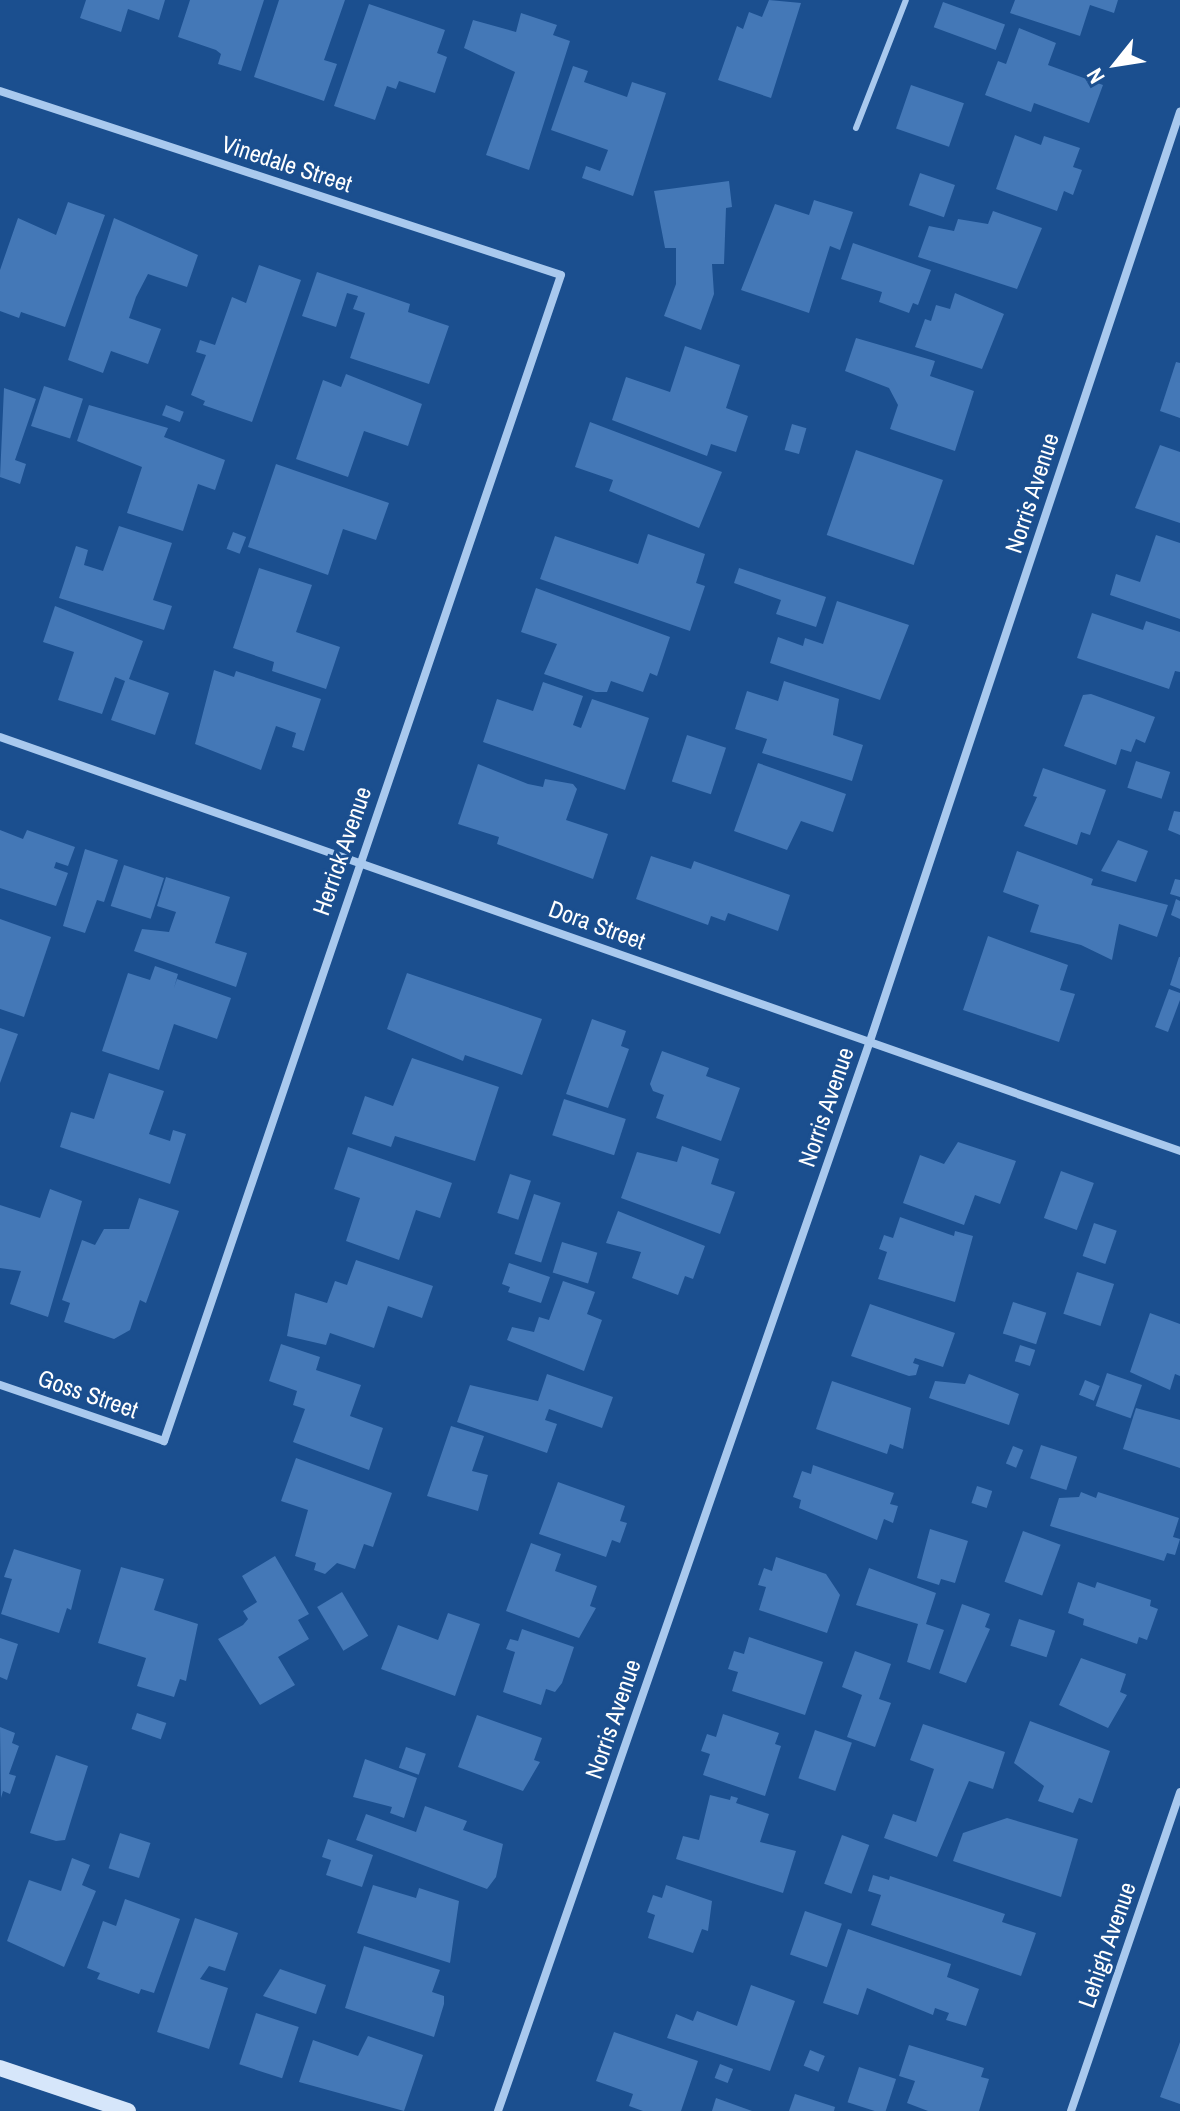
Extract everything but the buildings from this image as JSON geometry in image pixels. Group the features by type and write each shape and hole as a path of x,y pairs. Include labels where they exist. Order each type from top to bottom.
{"main road":[{"path":"0,2068 109,2108 128,2111"}],"street":[{"name":"Vinedale Street","path":"0,91 561,275"},
{"name":"Norris Avenue","path":"498,2111 869,1044 1180,112"},
{"name":"Herrick Avenue","path":"164,1441 561,275"},
{"name":"Dora Street","path":"0,737 1180,1151"},
{"name":"Goss Street","path":"0,1385 164,1441"},
{"name":"Lehigh Avenue","path":"1071,2111 1180,1792"}],"lane":[{"path":"856,128 906,0"}]}
